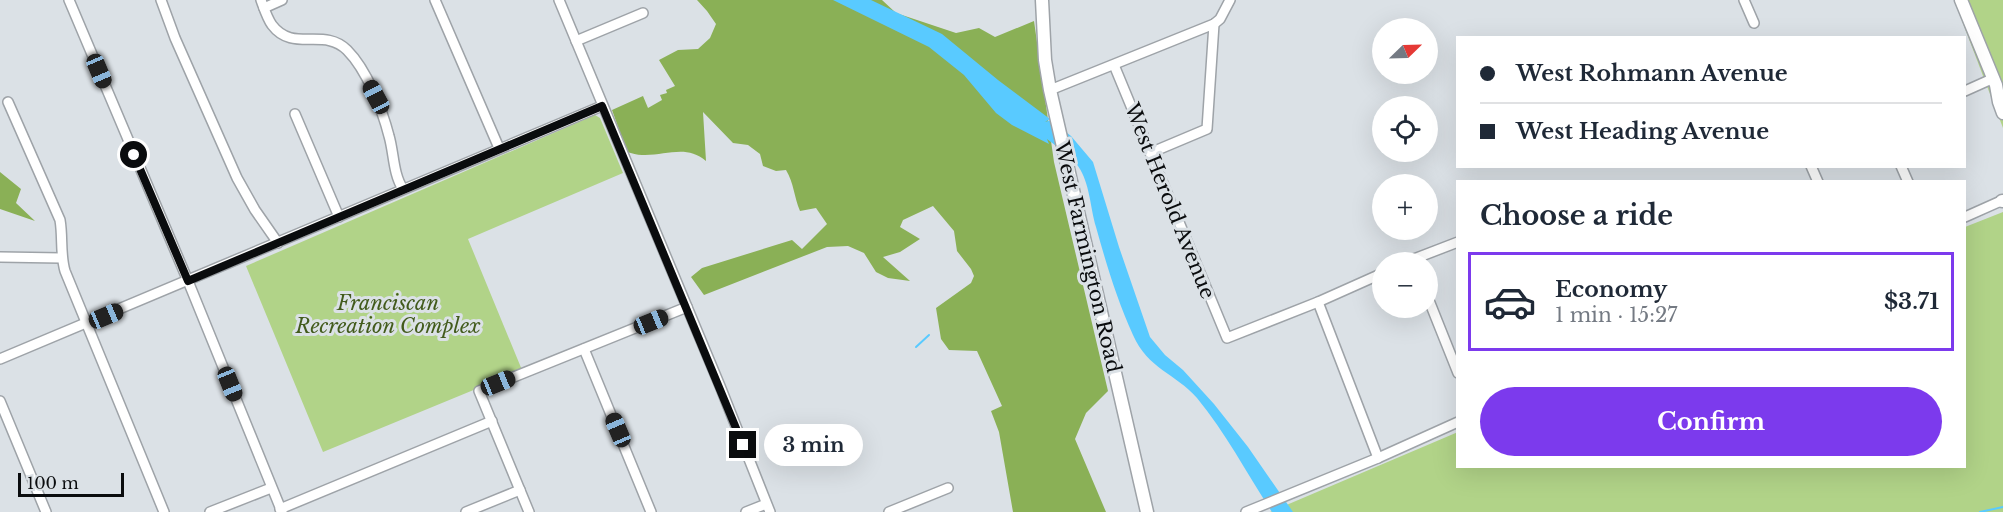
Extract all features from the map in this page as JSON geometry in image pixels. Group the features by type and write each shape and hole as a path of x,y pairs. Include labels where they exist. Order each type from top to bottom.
{"main road":[{"name":"West Farmington Road","path":"1042,0 1045,60 1056,122 1147,512"},
{"path":"1961,0 1998,84 1998,102 2003,113"}],"street":[{"path":"69,0 188,281 281,511 492,421"},
{"path":"161,0 175,38 237,178 255,210 278,243"},
{"path":"282,0 262,4 272,25 284,36 296,40 327,39 347,50 359,66 376,97 389,136 399,182 403,189"},
{"path":"435,0 499,148"},
{"path":"559,0 768,508 746,512"},
{"path":"1050,90 1214,24 1220,19 1230,0"},
{"path":"1744,0 1754,23"},
{"path":"576,41 643,13"},
{"path":"1150,153 1207,129 1214,24"},
{"name":"West Herold Avenue","path":"1114,65 1227,338 1318,302"},
{"path":"1966,91 1998,84"},
{"path":"8,102 60,220 61,258 164,512"},
{"path":"0,359 602,106"},
{"path":"295,114 339,217"},
{"path":"1966,217 2003,201"},
{"path":"1434,252 1456,243"},
{"path":"0,257 61,258"},
{"path":"1372,278 1318,302 1378,458"},
{"path":"529,512 479,391 687,307"},
{"path":"1436,318 1456,368"},
{"path":"584,349 651,512"},
{"path":"0,401 46,512"},
{"path":"1246,512 1378,458 1456,423"},
{"path":"1141,483 1153,512"},
{"path":"210,512 272,488"},
{"path":"888,512 948,488"},
{"path":"466,512 520,490"}],"green space":[{"path":"697,0 882,0 896,13 956,33 979,28 995,37 1034,21 1054,162 1108,391 1086,413 1075,439 1106,512 1013,512 999,432 991,411 1002,406 977,351 949,350 941,339 936,308 971,283 974,276 957,251 954,231 933,206 903,220 900,227 920,239 900,252 883,257 910,281 888,278 876,272 864,253 848,246 827,247 704,295 691,277 702,268 792,240 802,249 827,224 816,208 800,211 786,170 776,171 763,166 760,154 748,145 733,143 703,112 706,161 691,153 683,152 642,155 627,152 612,110 643,96 648,108 662,100 660,95 667,93 666,90 675,86 659,60 678,50 698,49 710,38 716,24"},
{"path":"1954,0 2003,0 2003,128"},
{"name":"Franciscan Recreation Complex","path":"595,115 600,118 623,173 468,239 522,370 323,452 246,266"},
{"path":"0,172 21,189 16,203 35,221 0,209"},
{"path":"2003,212 2003,512 1270,512 1456,433 1456,468 1966,468 1966,227"}],"water":[{"path":"833,0 871,0 942,34 1050,119 1045,122 1051,120 1071,136 1093,162 1150,337 1214,404 1248,447 1293,512 1272,512 1208,411 1180,382 1146,356 1139,346 1117,295 1096,227 1085,180 1075,162 1047,139 1049,144 1012,125 996,113 964,75 929,47"}],"waterway":[{"path":"916,347 929,335"},
{"path":"1980,512 2003,507"}],"route":[{"path":"134,155 188,281 602,106 743,445"}]}
